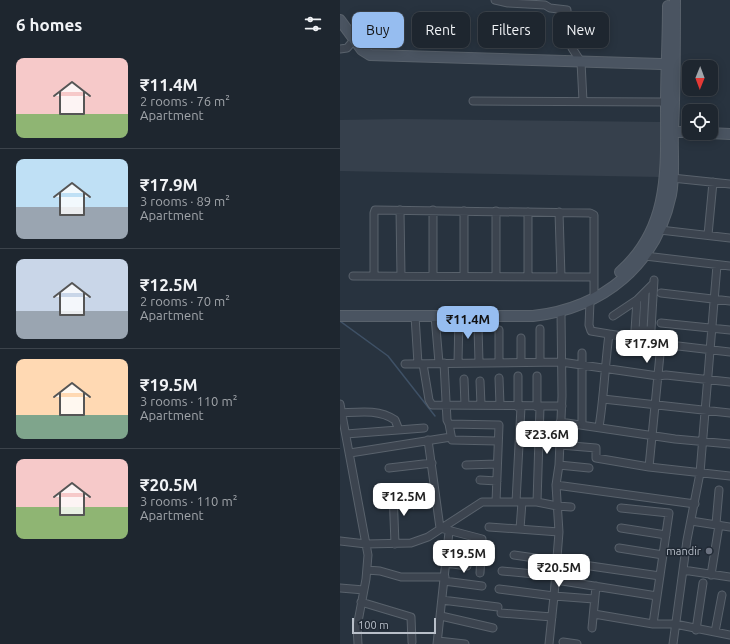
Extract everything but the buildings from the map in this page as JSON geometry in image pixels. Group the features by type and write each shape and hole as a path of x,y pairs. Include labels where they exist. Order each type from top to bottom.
{"street":[{"path":"495,0 508,3 545,5 550,8 567,10 567,12"},
{"path":"340,316 533,316 561,312 615,285 645,256 660,230 669,132 668,0"},
{"path":"340,310 518,310 550,308 569,305 593,297 626,267 639,251 661,216 671,193 672,178 666,102 675,0"},
{"path":"340,20 352,37"},
{"path":"340,49 347,48 352,42"},
{"path":"360,48 370,55 669,65"},
{"path":"563,62 569,56 572,48"},
{"path":"572,48 581,62 583,101"},
{"path":"473,101 666,102"},
{"path":"669,132 682,132"},
{"path":"718,133 730,134"},
{"path":"672,178 730,184"},
{"path":"708,235 713,182"},
{"path":"374,275 374,211 378,209 559,212 593,214 594,277 589,325 591,331 644,339 661,344 730,352"},
{"path":"400,210 401,276"},
{"path":"432,276 433,210"},
{"path":"464,211 464,276"},
{"path":"496,211 496,276"},
{"path":"528,212 528,276"},
{"path":"559,212 561,277"},
{"path":"660,230 730,238"},
{"path":"645,256 730,266"},
{"path":"673,644 683,570 700,473 713,328 713,299 717,265"},
{"path":"353,276 594,277"},
{"path":"613,316 637,300 645,293 653,282 647,330 644,339"},
{"path":"645,293 647,330"},
{"path":"661,293 730,301"},
{"path":"637,300 635,330 647,330"},
{"path":"549,644 559,532 556,485 559,465 562,406 561,312"},
{"path":"415,316 420,364 429,400 432,405 500,405 519,407 562,406"},
{"path":"435,316 446,406 446,420 449,424 452,440 498,441"},
{"path":"458,363 459,316"},
{"path":"661,323 730,330"},
{"path":"478,327 479,362"},
{"path":"540,329 540,362"},
{"path":"499,330 499,362"},
{"path":"599,427 609,334"},
{"path":"521,338 521,362"},
{"path":"649,467 661,344"},
{"path":"582,353 582,425"},
{"path":"405,364 561,362 658,376 666,375 730,382"},
{"path":"518,376 520,529"},
{"path":"537,376 539,407 537,502"},
{"path":"499,378 500,405"},
{"path":"464,379 465,405"},
{"path":"480,381 482,405"},
{"path":"603,399 730,413"},
{"path":"340,404 368,554 364,590 357,627 358,644"},
{"path":"342,413 367,412 383,414 395,420 399,430"},
{"path":"560,422 730,444"},
{"path":"449,424 499,425 496,502"},
{"path":"346,434 424,428"},
{"path":"350,453 451,437"},
{"path":"428,440 440,528"},
{"path":"560,445 596,448 596,458 649,467 730,476"},
{"path":"389,468 432,463"},
{"path":"466,465 497,464"},
{"path":"559,465 590,468"},
{"path":"480,480 496,481"},
{"path":"556,485 695,504"},
{"path":"711,575 717,525 719,490"},
{"path":"393,491 396,544"},
{"path":"340,542 366,544 411,543 428,537 440,528 460,518 482,502 537,502 571,507"},
{"path":"621,508 669,514 653,624"},
{"path":"691,521 730,526"},
{"path":"489,527 559,532"},
{"path":"440,528 449,532 482,539 480,573"},
{"path":"621,528 666,535"},
{"path":"449,532 437,643 465,644"},
{"path":"619,548 663,555"},
{"path":"514,556 660,576"},
{"path":"446,563 467,566"},
{"path":"367,570 380,571 401,577 444,579 482,586"},
{"path":"683,570 730,577"},
{"path":"502,571 556,578 657,596"},
{"path":"696,630 703,582"},
{"path":"592,628 596,586"},
{"path":"340,588 364,590"},
{"path":"499,589 554,596 594,599"},
{"path":"714,632 722,595"},
{"path":"442,600 552,617"},
{"path":"361,602 411,617 412,642"},
{"path":"594,614 653,624 675,624 696,630 730,635"},
{"path":"441,616 493,628"},
{"path":"563,642 577,644"}],"shaded area":[{"path":"400,119 661,122 661,177 340,171 340,120"}],"waterway":[{"path":"340,321 388,356 435,416"}],"place":[{"name":"mandir","path":"709,551"}]}
